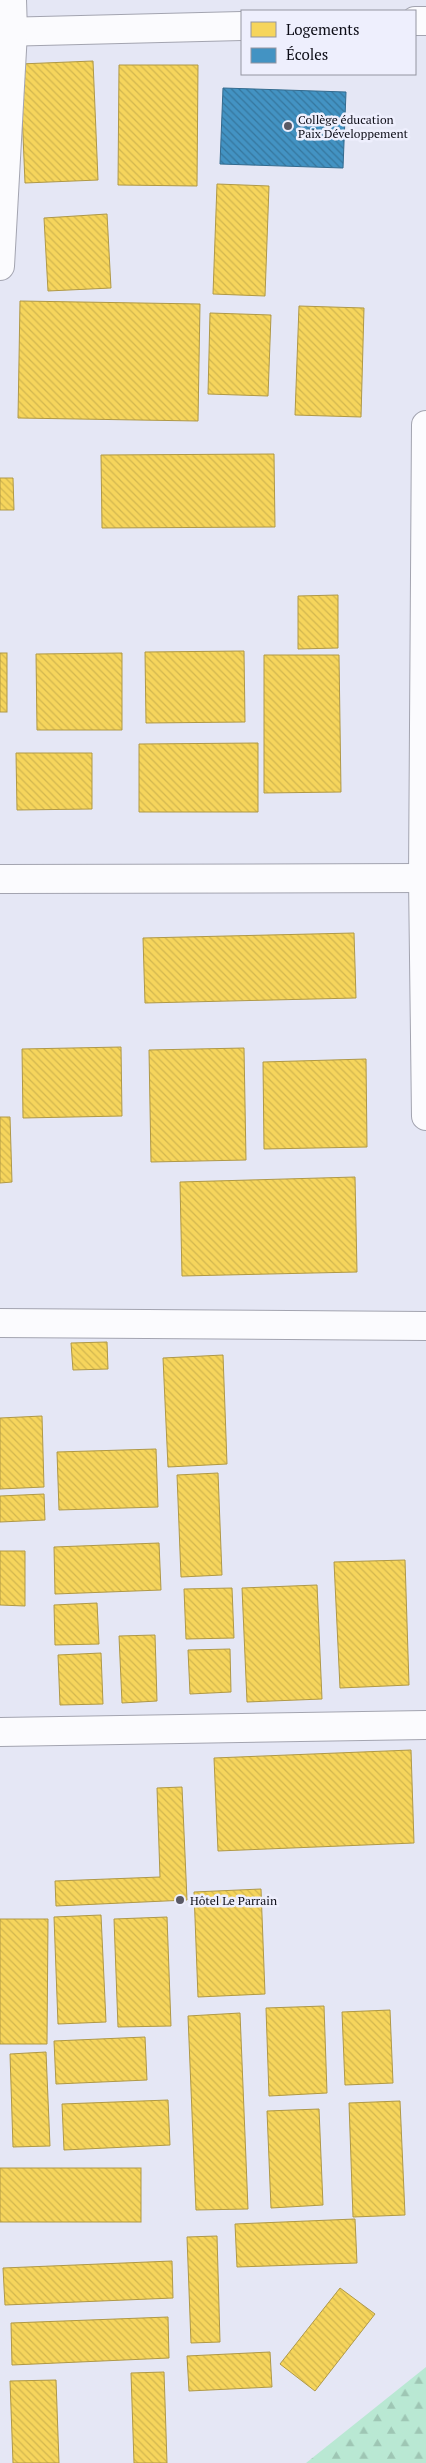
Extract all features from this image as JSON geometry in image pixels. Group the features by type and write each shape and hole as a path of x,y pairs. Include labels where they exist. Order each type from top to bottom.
{"street":[{"path":"0,266 6,32 12,0"},
{"path":"6,32 241,26"},
{"path":"426,425 424,878 426,1116"},
{"path":"0,879 424,878"},
{"path":"0,1323 426,1326"},
{"path":"0,1732 426,1725"}],"green space":[{"path":"426,2367 426,2463 306,2463"}],"building: Logements":[{"path":"93,61 98,180 25,183 20,64"},
{"path":"119,65 198,65 197,186 118,185"},
{"path":"217,184 269,186 265,296 213,294"},
{"path":"107,214 111,288 48,291 44,218"},
{"path":"20,301 200,304 198,421 18,418"},
{"path":"299,306 364,308 361,417 295,415"},
{"path":"210,313 271,315 268,396 208,394"},
{"path":"274,454 275,527 102,528 101,455"},
{"path":"0,478 13,478 14,510 0,510"},
{"path":"338,595 338,648 298,649 298,596"},
{"path":"244,651 245,722 146,723 145,652"},
{"path":"0,653 7,653 7,712 0,712"},
{"path":"122,653 122,730 37,730 36,654"},
{"path":"264,655 339,655 341,792 264,793"},
{"path":"258,743 258,812 139,812 139,744"},
{"path":"16,753 92,753 92,809 17,810"},
{"path":"354,933 356,998 145,1003 143,938"},
{"path":"121,1047 122,1116 23,1118 22,1049"},
{"path":"244,1048 246,1160 151,1162 149,1050"},
{"path":"366,1059 367,1147 264,1149 263,1062"},
{"path":"0,1117 10,1117 12,1182 0,1183"},
{"path":"355,1177 357,1272 182,1276 180,1182"},
{"path":"107,1342 108,1369 73,1370 71,1343"},
{"path":"223,1355 227,1464 168,1467 163,1358"},
{"path":"42,1416 44,1487 0,1489 0,1418"},
{"path":"156,1449 158,1507 59,1510 57,1452"},
{"path":"218,1473 222,1575 181,1577 177,1475"},
{"path":"44,1494 45,1520 0,1522 0,1496"},
{"path":"159,1543 161,1590 55,1594 54,1547"},
{"path":"0,1551 25,1551 25,1606 0,1605"},
{"path":"405,1560 409,1685 340,1688 334,1562"},
{"path":"317,1585 322,1699 247,1702 242,1588"},
{"path":"232,1588 234,1638 186,1639 184,1589"},
{"path":"97,1603 99,1644 55,1645 54,1605"},
{"path":"155,1635 157,1701 122,1703 119,1636"},
{"path":"230,1649 231,1692 190,1694 188,1650"},
{"path":"101,1653 103,1704 60,1705 58,1655"},
{"path":"411,1750 414,1843 218,1851 214,1758"},
{"path":"182,1787 187,1900 56,1906 55,1881 160,1877 157,1788"},
{"path":"261,1889 265,1994 198,1997 194,1892"},
{"path":"101,1915 106,2022 58,2024 54,1917"},
{"path":"167,1917 171,2026 118,2027 114,1919"},
{"path":"0,1919 48,1919 47,2044 0,2044"},
{"path":"324,2006 327,2093 269,2096 266,2008"},
{"path":"390,2010 393,2083 345,2085 342,2012"},
{"path":"240,2013 248,2209 196,2210 188,2016"},
{"path":"145,2037 147,2080 56,2084 54,2041"},
{"path":"46,2052 50,2146 13,2147 10,2054"},
{"path":"168,2100 170,2145 64,2150 62,2104"},
{"path":"400,2101 405,2215 353,2217 349,2103"},
{"path":"319,2109 323,2205 271,2208 267,2111"},
{"path":"0,2168 141,2168 141,2222 0,2222"},
{"path":"355,2219 357,2263 237,2267 235,2224"},
{"path":"217,2236 220,2342 191,2343 187,2237"},
{"path":"172,2261 173,2298 5,2305 3,2268"},
{"path":"340,2288 375,2314 315,2391 280,2364"},
{"path":"168,2317 169,2358 12,2365 11,2323"},
{"path":"270,2352 272,2387 189,2391 187,2356"},
{"path":"164,2372 167,2463 134,2463 131,2373"},
{"path":"56,2380 59,2463 13,2463 10,2381"}],"building: Écoles":[{"path":"223,88 346,92 343,168 220,164"}],"place":[{"name":"Collège éducation Paix Développement","path":"288,126"},
{"name":"Hôtel Le Parrain","path":"180,1900"}]}
